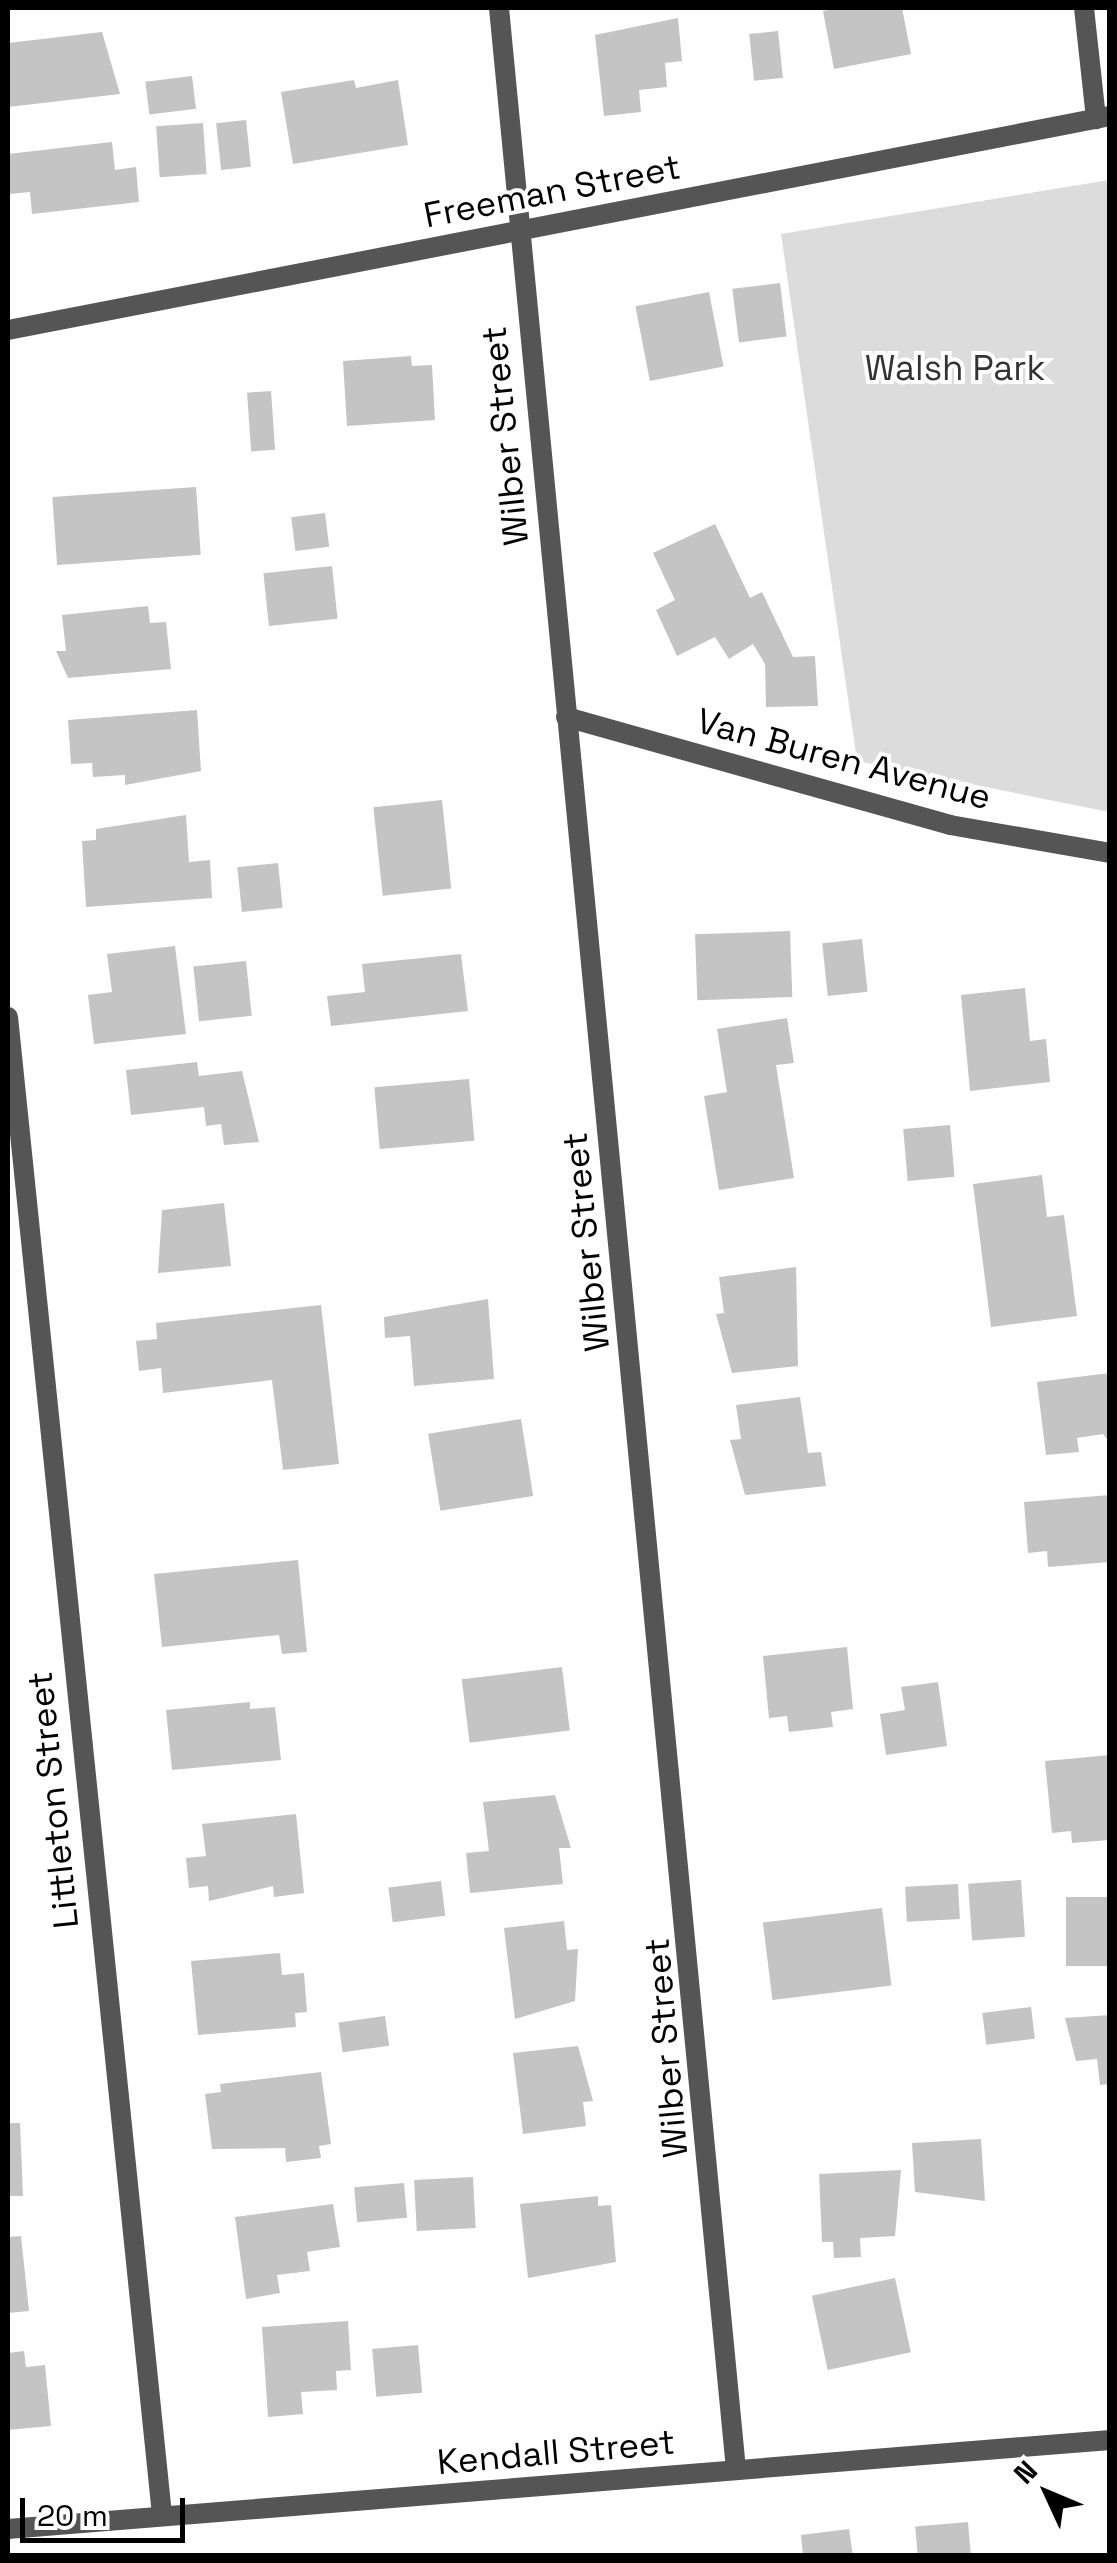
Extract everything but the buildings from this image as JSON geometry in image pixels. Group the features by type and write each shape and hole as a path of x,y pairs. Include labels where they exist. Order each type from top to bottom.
{"street":[{"name":"Wilber Street","path":"499,8 736,2470"},
{"path":"1084,8 1103,118"},
{"name":"Freeman Street","path":"8,330 1103,118"},
{"name":"Van Buren Avenue","path":"566,717 950,826 1110,852"},
{"name":"Littleton Street","path":"8,1017 162,2516"},
{"name":"Kendall Street","path":"8,2529 1110,2440"}],"green space":[{"name":"Walsh Park","path":"1109,180 1109,812 857,761 781,234"}]}
